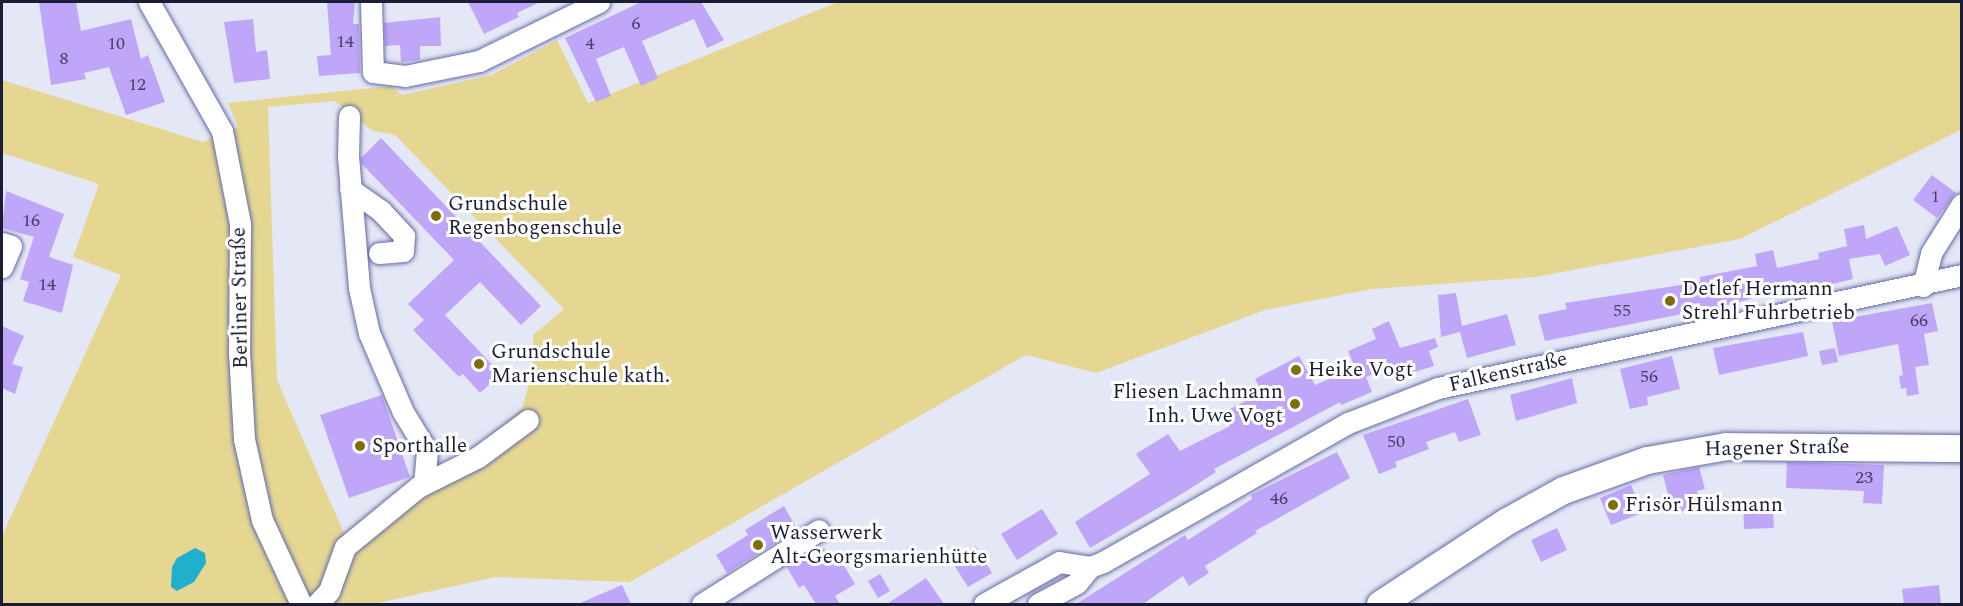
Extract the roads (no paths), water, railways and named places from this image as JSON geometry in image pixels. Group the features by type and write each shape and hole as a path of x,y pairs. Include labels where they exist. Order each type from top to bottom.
{"main road":[{"name":"Hagener Straße","path":"1380,604 1516,516 1563,490 1647,460 1726,446 1962,448"}],"street":[{"name":"Berliner Straße","path":"149,2 222,131 240,224 239,352 244,439 262,520 301,604"},
{"path":"371,2 373,72 405,76 478,61 599,2"},
{"path":"349,116 350,189 359,288 369,333 403,412 427,451 424,483"},
{"path":"350,189 381,211 404,236 403,251 379,253"},
{"path":"1923,286 1930,253 1962,204"},
{"path":"2,243 11,246 2,267"},
{"name":"Falkenstraße","path":"1038,604 1077,583 1090,567 1348,423 1438,388 1923,286 1962,275"},
{"path":"317,604 329,591 345,547 424,483 478,458 528,420"},
{"path":"702,604 819,530"},
{"path":"984,604 1059,562 1090,567"}],"water":[{"path":"195,548 205,553 206,563 194,582 177,591 171,587 172,567 177,558"}],"place":[{"name":"Grundschule Regenbogenschule","path":"436,216"},
{"name":"Detlef Hermann Strehl Fuhrbetrieb","path":"1670,301"},
{"name":"Grundschule Marienschule kath.","path":"479,364"},
{"name":"Heike Vogt","path":"1296,370"},
{"name":"Fliesen Lachmann Inh. Uwe Vogt","path":"1295,404"},
{"name":"Sporthalle","path":"360,446"},
{"name":"Frisör Hülsmann","path":"1613,505"},
{"name":"Wasserwerk Alt-Georgsmarienhütte","path":"758,545"}]}
